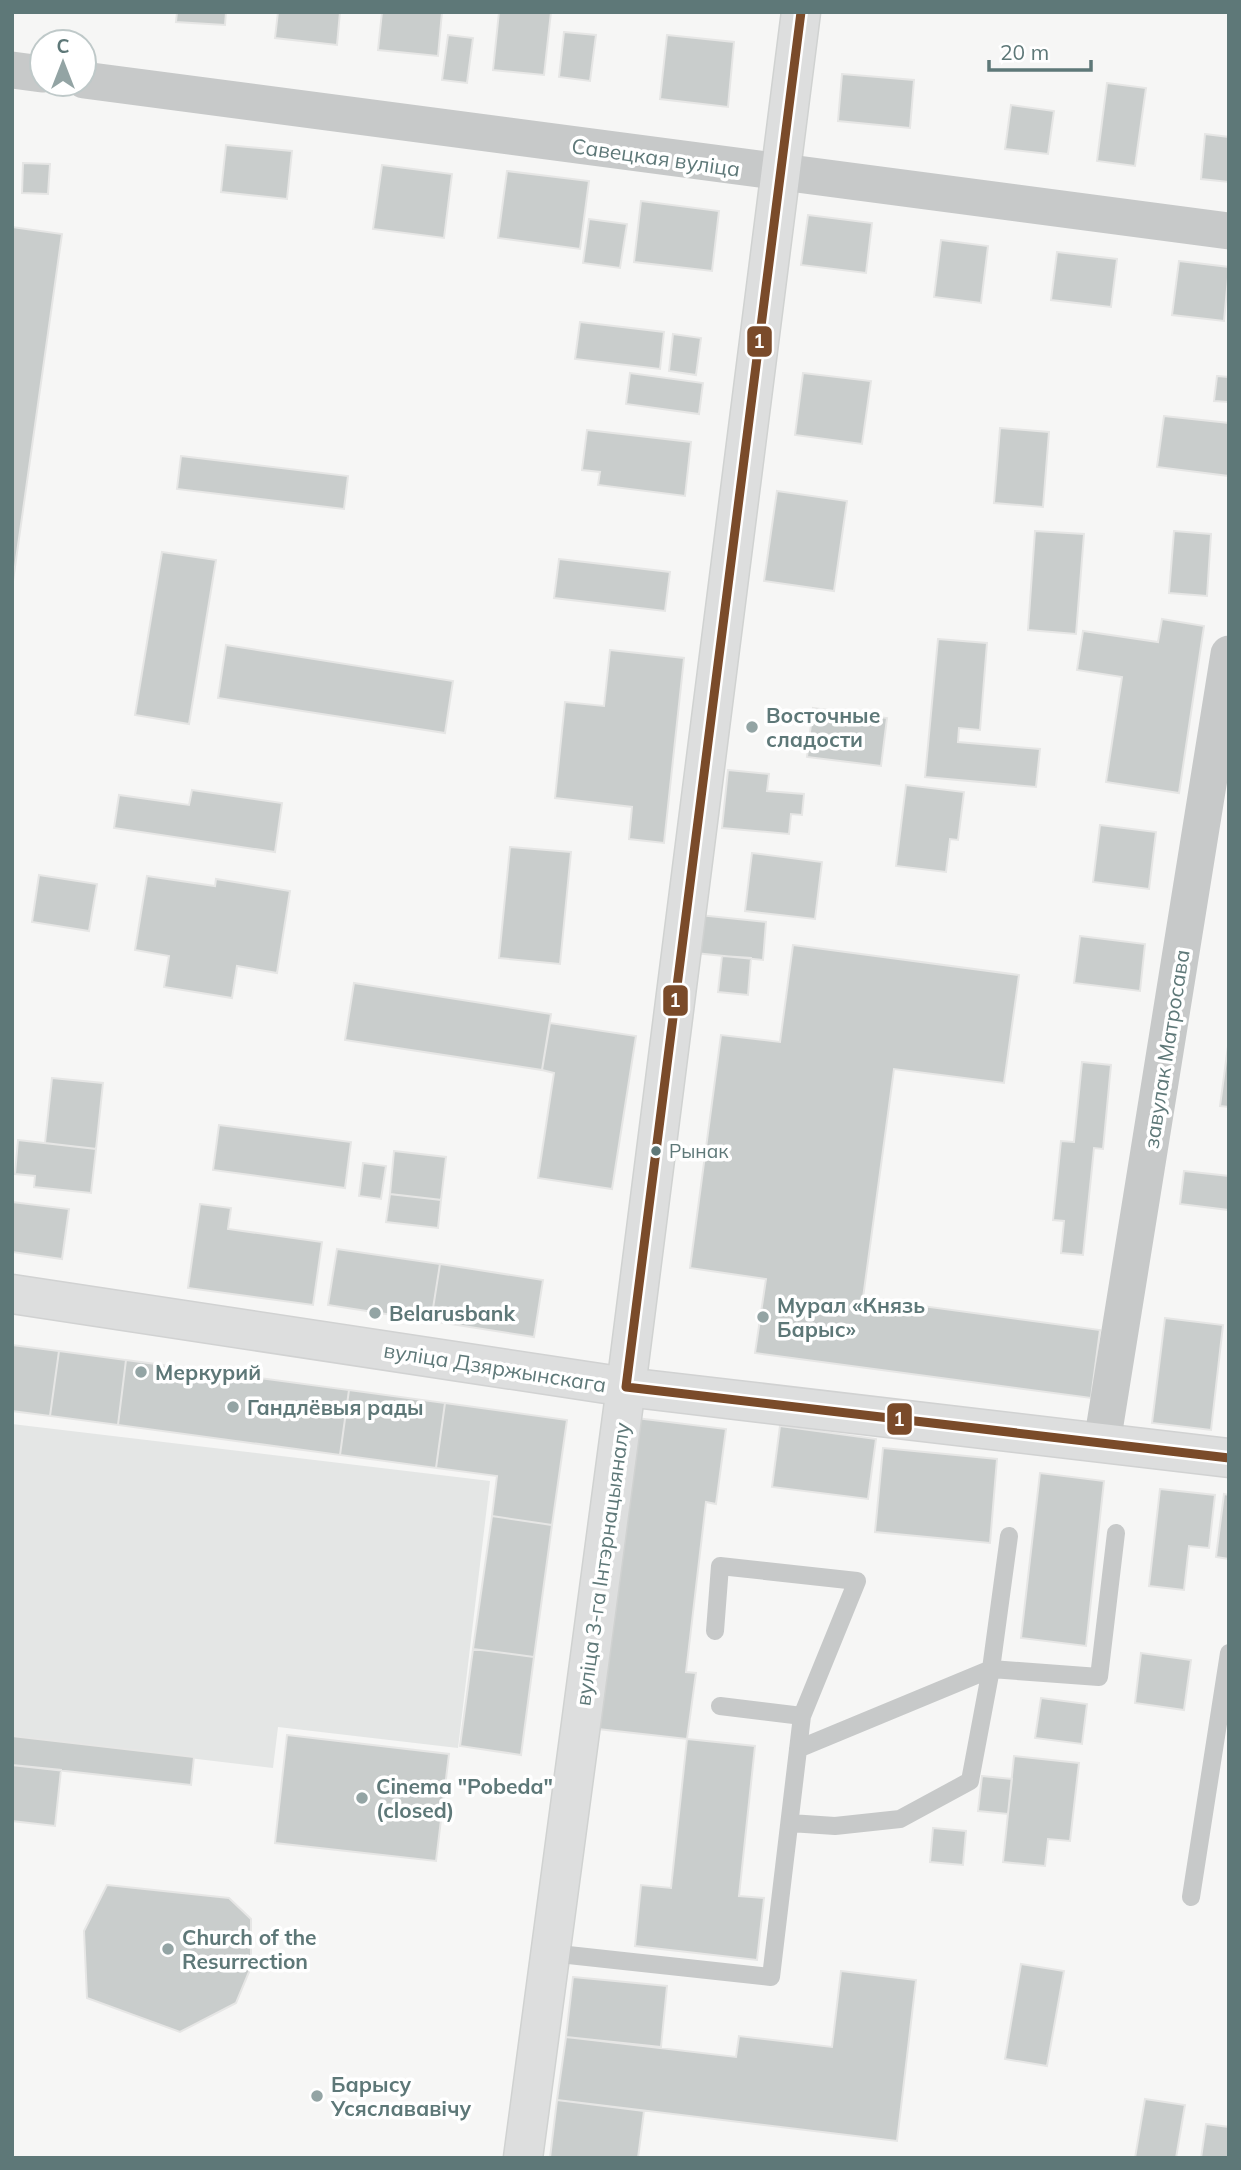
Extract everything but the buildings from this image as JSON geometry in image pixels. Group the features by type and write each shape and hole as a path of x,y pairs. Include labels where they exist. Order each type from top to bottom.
{"main road":[{"name":"вуліца 3-га Інтэрнацыяналу","path":"523,2158 626,1387 779,173 802,12"},
{"name":"вуліца Дзяржынскага","path":"12,1294 626,1387 1229,1458"}],"street":[{"name":"Савецкая вуліца","path":"98,82 1229,232"},
{"name":"завулак Матросава","path":"1102,1443 1229,654"}],"lane":[{"path":"799,1749 991,1669 1100,1677 1116,1532"},
{"path":"790,1823 835,1826 900,1819 970,1781 991,1669 1009,1536"},
{"path":"550,1953 771,1977 803,1716 857,1581 720,1566 715,1631"},
{"path":"1191,1897 1229,1653"},
{"path":"720,1706 803,1716"}],"shaded area":[{"path":"12,1424 490,1481 458,1748 278,1727 273,1768 12,1737"}],"transit line":[{"name":"1","path":"801,12 626,1387 1229,1458"}],"place":[{"name":"Восточные сладости","path":"752,727"},
{"name":"Рынак","path":"656,1151"},
{"name":"Belarusbank","path":"375,1313"},
{"name":"Мурал «Князь Барыс»","path":"763,1317"},
{"name":"Меркурий","path":"141,1372"},
{"name":"Гандлёвыя рады","path":"233,1407"},
{"name":"Cinema \"Pobeda\" (closed)","path":"362,1798"},
{"name":"Church of the Resurrection","path":"168,1949"},
{"name":"Барысу Усяслававічу","path":"317,2096"}]}
